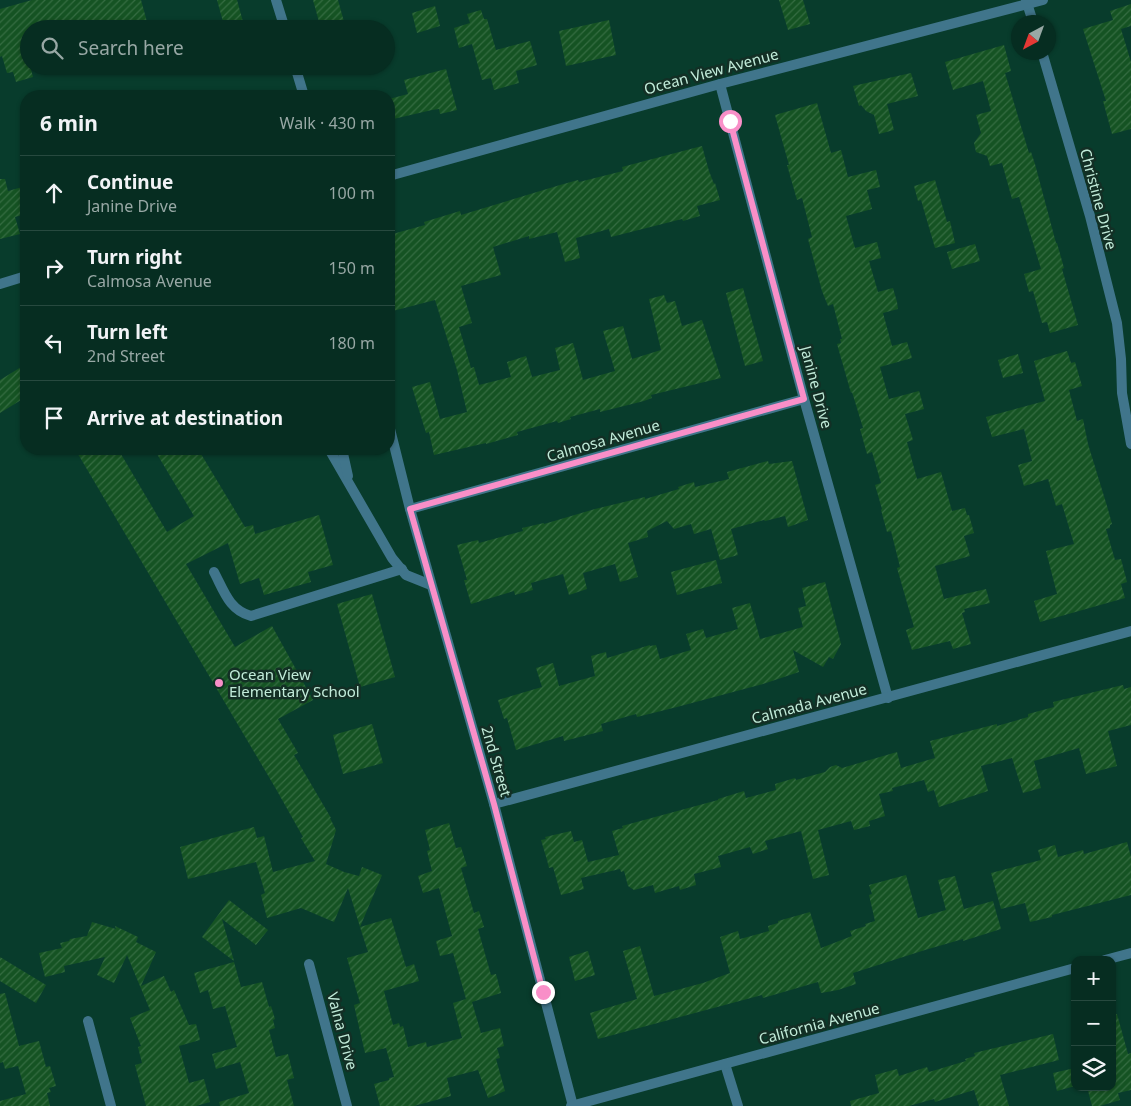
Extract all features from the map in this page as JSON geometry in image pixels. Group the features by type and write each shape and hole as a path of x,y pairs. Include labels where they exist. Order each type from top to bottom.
{"street":[{"path":"276,0 282,20"},
{"name":"Ocean View Avenue","path":"395,174 720,84 1027,2 1043,0"},
{"path":"1027,2 1031,15"},
{"name":"Christine Drive","path":"1044,60 1090,216 1117,323 1122,393 1131,444"},
{"path":"298,75 302,90"},
{"name":"Janine Drive","path":"720,84 804,399 888,698"},
{"path":"0,284 20,278"},
{"name":"Calmosa Avenue","path":"410,509 804,399"},
{"name":"2nd Street","path":"395,449 431,585 494,804 572,1106"},
{"path":"332,455 392,558 406,574 431,585"},
{"path":"344,455 352,489"},
{"path":"214,572 232,606 241,613 251,616 402,569"},
{"name":"Calmada Avenue","path":"494,804 1131,631"},
{"path":"1116,957 1131,953"},
{"name":"Valna Drive","path":"309,964 347,1106"},
{"name":"California Avenue","path":"572,1106 1071,969"},
{"path":"88,1021 111,1106"},
{"path":"725,1064 738,1106"}],"building":[{"path":"32,0 141,0 147,20 20,20 20,75 32,75 33,77 16,82 13,72 7,73 2,56 0,57 0,9"},
{"path":"217,0 237,0 243,20 223,20"},
{"path":"313,0 338,0 344,20 319,20"},
{"path":"779,0 803,0 810,24 788,30"},
{"path":"1131,4 1131,26 1121,29 1131,62 1131,129 1112,134 1103,101 1106,101 1083,29 1113,20 1110,11"},
{"path":"435,6 440,26 417,33 412,13"},
{"path":"481,10 484,19 487,19 496,50 530,41 537,65 516,71 519,83 494,90 491,78 482,80 472,44 459,48 454,28 470,23 467,14"},
{"path":"609,20 616,55 566,66 559,31"},
{"path":"1004,45 1011,71 1005,73 1029,153 1031,152 1035,164 1078,325 1050,333 1047,322 1042,323 1033,291 1029,292 1024,274 1041,269 1019,197 1012,199 1002,163 990,166 987,156 976,152 974,143 981,133 976,115 991,111 983,81 953,90 945,62"},
{"path":"446,69 457,110 440,114 439,109 395,119 395,97 408,94 404,80"},
{"path":"911,73 918,96 887,104 894,130 879,134 874,115 866,111 861,105 859,106 853,86"},
{"path":"817,103 831,153 841,150 848,177 876,170 880,187 867,190 872,209 846,216 855,248 877,242 881,258 869,261 878,292 893,288 897,302 898,309 883,313 892,346 907,342 912,358 880,367 889,399 919,391 920,394 924,409 905,414 913,440 907,442 917,479 941,472 952,511 965,508 974,533 964,536 970,556 935,566 944,599 986,589 990,603 964,609 965,612 962,613 971,644 953,649 950,641 912,650 906,630 914,627 897,568 900,567 891,531 887,532 875,485 881,483 872,452 867,454 860,429 863,428 837,344 841,343 840,339 842,339 833,304 828,306 822,291 808,239 812,237 802,198 797,200 787,165 789,165 775,115"},
{"path":"702,146 720,200 697,206 700,216 683,221 682,219 611,237 609,229 576,238 580,258 565,262 557,232 529,239 529,236 493,247 501,275 461,286 472,323 459,327 471,368 474,367 479,385 511,377 507,362 526,356 532,377 560,370 555,348 573,343 583,380 615,371 603,331 623,326 632,359 661,350 649,299 664,295 667,303 675,301 682,326 702,320 721,378 651,395 652,398 644,401 570,417 571,419 517,432 518,435 486,444 434,455 429,432 426,433 412,387 430,382 440,419 467,412 457,370 435,300 395,310 395,233 425,225 424,222 460,211 461,215 578,180 579,182 623,171 622,167"},
{"path":"0,179 5,179 8,191 20,188 20,216 15,217 20,234 0,239"},
{"path":"935,180 947,222 950,221 955,243 935,248 921,200 918,201 914,186"},
{"path":"975,244 980,261 952,269 947,252"},
{"path":"743,288 763,361 745,366 726,293"},
{"path":"1067,351 1071,363 1075,362 1082,386 1069,390 1077,421 1083,419 1088,444 1112,524 1110,528 1106,529 1115,560 1121,559 1127,582 1121,584 1125,598 1040,622 1034,601 1057,594 1046,551 1074,544 1062,504 1056,506 1048,479 1024,486 1018,465 1032,461 1024,429 992,437 986,417 1045,401 1034,361"},
{"path":"1018,354 1023,373 1003,378 998,360"},
{"path":"20,368 20,401 0,413 0,380"},
{"path":"79,455 122,455 167,532 194,516 158,455 202,455 245,527 253,525 255,534 319,515 333,565 308,572 311,582 264,595 259,578 240,584 228,543 186,564 235,647 272,626 313,700 278,719 298,753 294,755 331,818 336,830 326,864 359,876 362,867 382,875 360,927 348,888 334,922 301,908 267,918 261,895 265,893 256,862 188,879 180,847 254,827 257,838 264,836 273,872 315,861 276,789"},
{"path":"768,461 769,464 792,461 808,520 788,527 785,516 731,529 738,555 720,560 711,529 694,534 691,524 674,529 667,521 647,531 648,537 628,543 638,577 620,582 615,564 583,573 587,589 569,595 563,574 531,583 533,590 515,595 514,591 471,604 464,580 467,580 457,545 478,540 479,543 523,531 522,528 645,497 645,499 679,489 678,487 694,482 695,487 729,479 727,472"},
{"path":"716,560 722,583 677,595 671,572"},
{"path":"825,582 841,644 833,659 829,657 823,667 793,650 799,672 763,684 677,707 637,717 636,714 601,724 603,731 564,741 563,736 516,750 507,718 504,719 498,700 542,687 536,668 553,663 559,686 595,676 591,656 606,652 607,658 650,645 656,645 660,659 691,650 686,634 703,629 706,638 738,629 732,608 750,603 760,639 803,627 798,608 806,606 802,588"},
{"path":"372,594 395,677 360,687 337,604"},
{"path":"1123,685 1124,689 1131,687 1131,725 1108,731 1117,766 1086,774 1079,748 1034,761 1041,788 1023,793 1012,758 981,766 988,791 939,807 934,790 928,792 924,780 892,788 893,791 879,794 885,816 869,821 870,826 854,830 851,821 818,830 829,875 813,879 801,831 765,841 768,849 753,854 750,847 718,856 721,867 694,874 696,885 680,890 679,886 655,893 653,885 634,890 628,886 624,871 621,872 620,869 581,878 584,889 561,895 553,867 549,868 541,840 546,839 545,837 571,831 574,842 582,840 588,862 619,855 612,831 623,828 622,826 744,791 746,798 776,790 775,784 825,772 830,767 836,765 842,768 897,752 901,768 935,758 930,741 997,724 997,726 1028,717 1028,714 1054,707 1053,702"},
{"path":"372,724 383,763 343,774 333,735"},
{"path":"449,823 456,848 461,847 467,866 461,868 474,913 479,911 484,927 478,929 491,975 496,974 501,993 472,1002 481,1033 500,1028 504,1046 497,1048 500,1058 496,1059 505,1091 488,1098 478,1070 447,1078 451,1096 414,1106 380,1106 374,1084 394,1077 386,1048 365,1053 354,1005 360,1003 347,958 368,952 360,927 391,918 406,967 414,964 419,981 384,991 393,1025 399,1023 400,1027 403,1026 408,1047 426,1042 427,1047 462,1038 453,1003 466,999 453,953 440,956 436,941 452,936 439,888 423,893 418,876 432,871 427,851 430,850 425,830"},
{"path":"1127,842 1131,857 1131,895 1030,922 1025,903 1001,909 991,873 1041,860 1038,850 1055,845 1058,857 1083,850 1084,854"},
{"path":"906,875 918,918 946,910 938,880 955,876 964,909 993,901 1001,929 925,950 853,973 856,984 838,990 821,993 818,982 763,998 762,995 598,1039 590,1013 637,999 623,951 640,946 654,996 703,983 730,973 720,937 738,931 740,939 769,931 768,926 778,923 778,921 810,912 821,948 852,936 850,931 875,921 869,895 872,894 869,885"},
{"path":"229,900 268,930 256,945 222,919 234,961 202,937"},
{"path":"92,922 116,929 115,926 138,937 136,942 156,952 141,986 164,976 171,992 174,990 189,1025 196,1024 200,1040 179,1046 189,1083 204,1079 210,1102 196,1106 146,1106 135,1065 142,1063 138,1047 141,1046 130,1018 150,1010 127,955 114,983 97,975 105,957 64,966 65,972 45,977 39,953 62,948 60,943 87,936"},
{"path":"588,951 595,975 575,981 569,957"},
{"path":"0,957 46,985 36,1003 0,981"},
{"path":"234,962 241,987 262,982 269,1007 271,1006 275,1019 273,1020 275,1028 269,1030 276,1057 288,1054 294,1078 287,1080 294,1106 220,1106 219,1102 249,1093 240,1062 216,1069 212,1054 237,1047 225,1006 213,1009 208,990 200,993 194,973"},
{"path":"5,993 19,1046 39,1041 46,1067 50,1066 56,1086 49,1088 51,1092 47,1093 50,1106 0,1106 0,1101 26,1094 18,1066 5,1069 3,1062 0,1063 0,994"},
{"path":"1117,1014 1128,1054 1131,1053 1131,1090 1118,1093 1120,1100 1100,1106 1092,1106 1088,1091 1116,1091"},
{"path":"1053,1034 1059,1060 1000,1075 1009,1106 979,1106 974,1090 935,1102 934,1099 909,1106 851,1106 850,1101 879,1093 875,1075 897,1069 899,1076 927,1067 929,1072 966,1061 965,1059 975,1056 974,1053"},
{"path":"1071,1069 1071,1087 1057,1091 1053,1073"}],"place":[{"name":"Ocean View Elementary School","path":"219,683"}],"route":[{"path":"543,992 494,804 410,509 804,399 730,121"}]}
